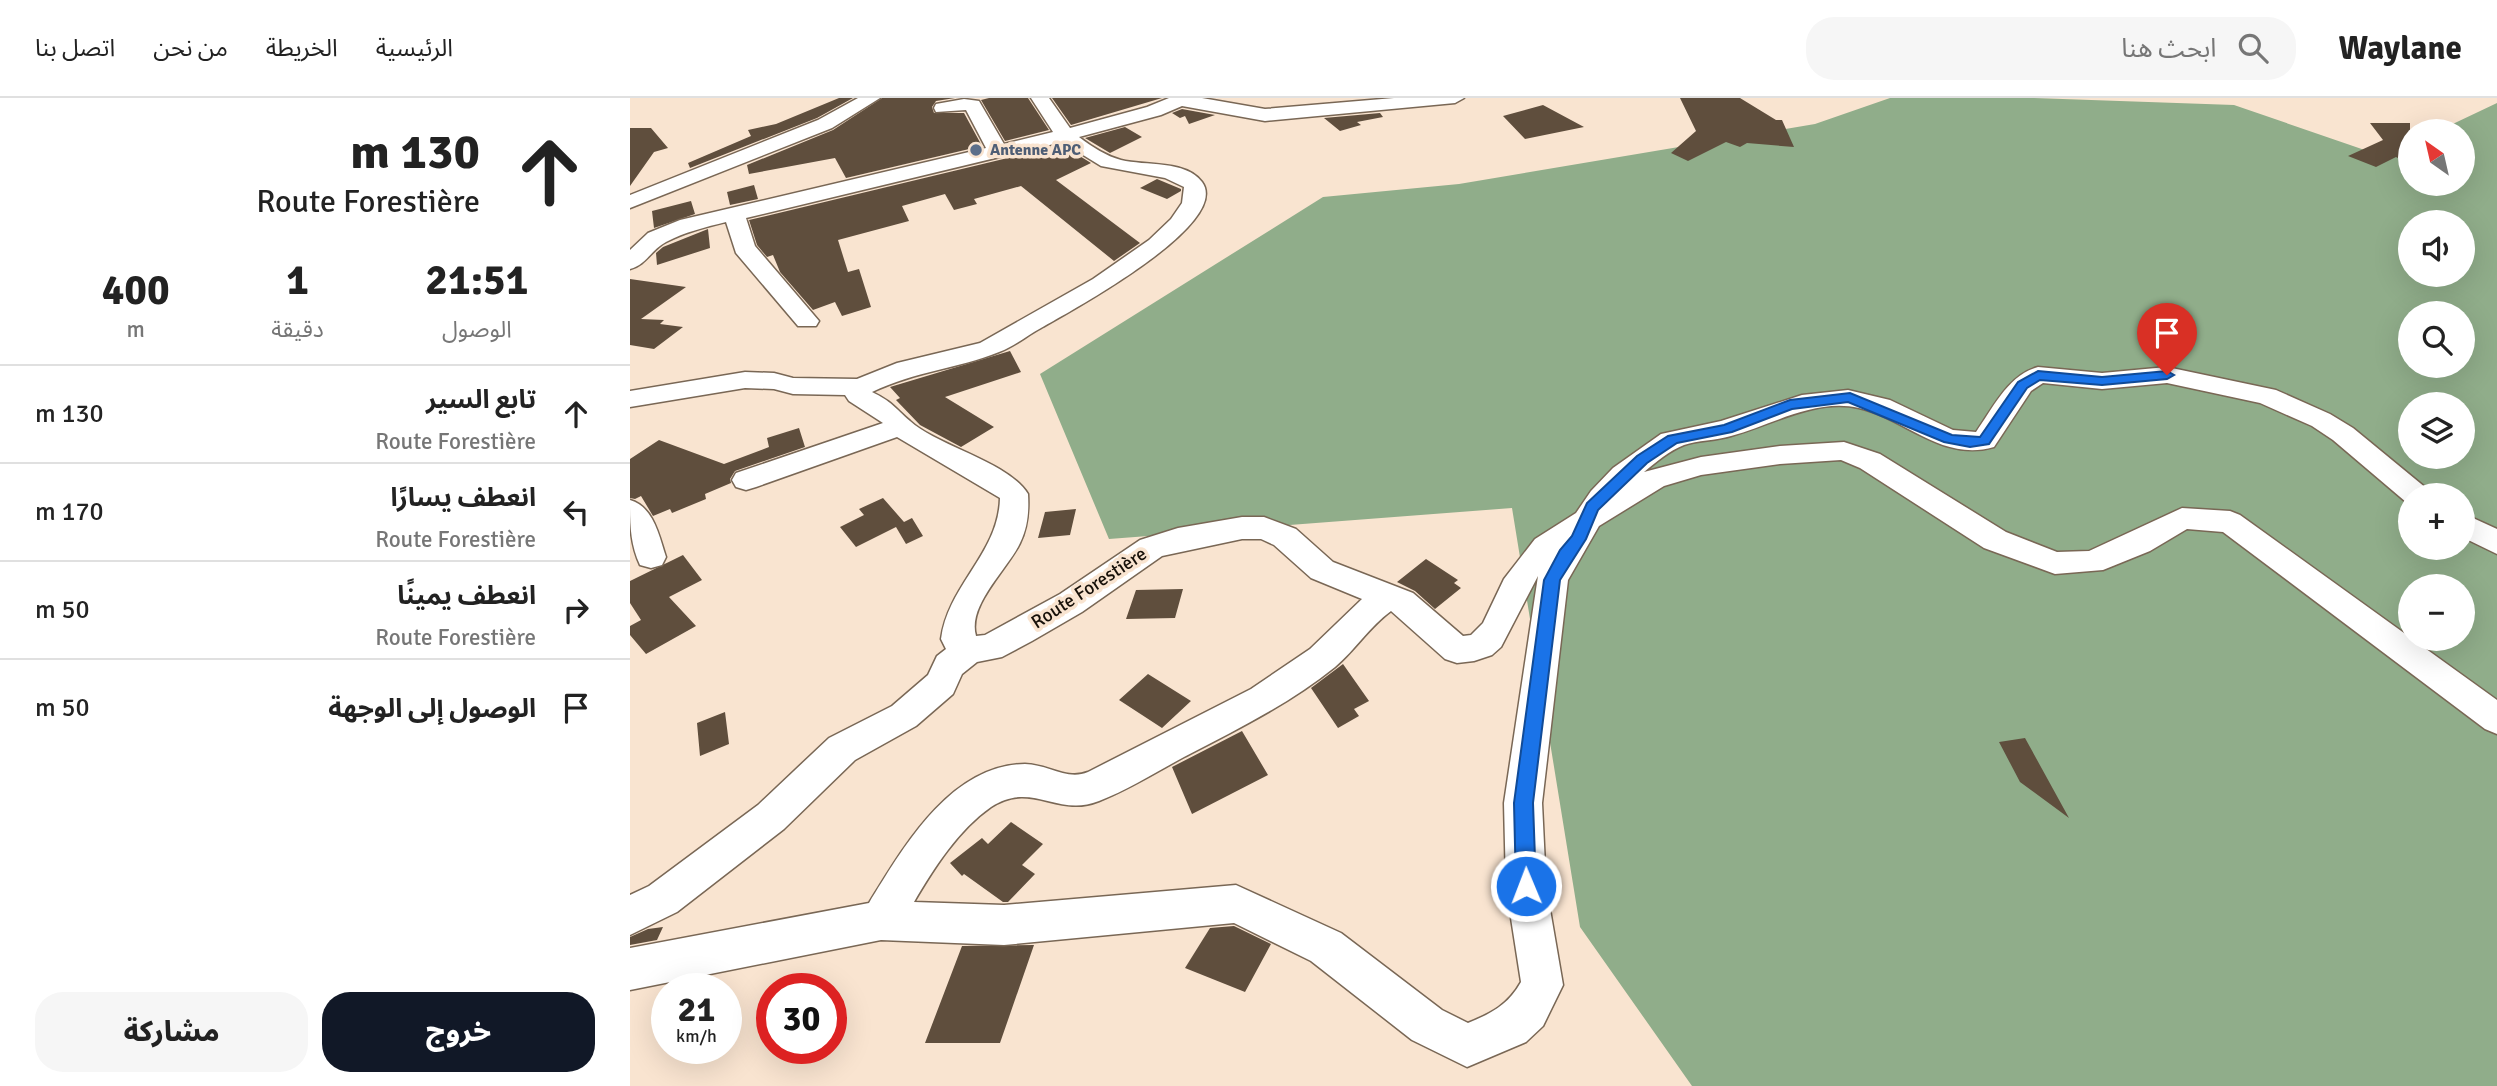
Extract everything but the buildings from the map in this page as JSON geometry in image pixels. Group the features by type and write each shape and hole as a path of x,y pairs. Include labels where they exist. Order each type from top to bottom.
{"street":[{"path":"630,202 825,124 872,98"},
{"path":"630,399 745,380 774,381 793,386 861,387 895,372 976,354 1013,338 1030,324 1147,252 1170,233 1190,209 1196,191 1188,179 1160,170 1121,166 1104,160 1074,143 1040,98"},
{"path":"630,262 645,235 1066,135 1154,111 1182,99 1242,114 1265,114 1455,98"},
{"path":"943,108 973,105 997,150"},
{"path":"734,212 744,248 807,321"},
{"path":"630,216 645,235"},
{"name":"Route Forestière","path":"968,649 990,648 1020,632 1071,603 1151,548 1178,538 1242,527 1264,528 1285,537 1322,570 1402,602 1457,650 1481,647 1494,634 1516,587 1542,549 1566,529 1587,520 1592,507 1633,468 1672,439 1727,428 1790,405 1850,397 1949,439 1970,443 1984,441 2022,385 2038,375 2102,381 2167,375 2267,396 2321,420 2343,434 2402,483"},
{"path":"630,916 663,900 771,817 842,749 904,716 941,684 949,666 968,649 957,639 962,611 993,564 1014,523 1013,494 1000,483 899,427 896,419 884,408 858,395 861,387"},
{"path":"746,480 899,427"},
{"path":"630,969 881,920 1004,925 1236,904 1326,947 1427,1024 1467,1045 1511,1027 1528,1011 1542,985 1526,886 1524,803 1552,580 1566,554 1579,539 1587,520 1654,479 1701,466 1844,451 1870,461 1995,540 2055,563 2092,562 2139,543 2182,517 2230,522 2497,719"},
{"path":"630,510 641,525 651,557"},
{"path":"2475,530 2497,543"},
{"path":"881,920 907,877 956,815 993,786 1023,780 1078,792 1101,783 1263,699 1322,657 1347,636 1360,617 1389,595"}],"green space":[{"path":"1890,98 2034,98 2234,105 2385,157 2398,151 2398,196 2475,196 2475,119 2463,119 2497,103 2497,1086 1692,1086 1580,927 1512,508 1109,539 1040,374 1323,197 1459,184 1815,124"}],"place":[{"name":"Antenne APC","path":"976,150"}],"route":[{"path":"1526,886 1524,803 1552,580 1566,554 1579,539 1592,507 1642,459 1672,439 1727,428 1790,405 1850,397 1949,439 1970,443 1984,441 2022,385 2038,375 2102,381 2167,375"}]}
